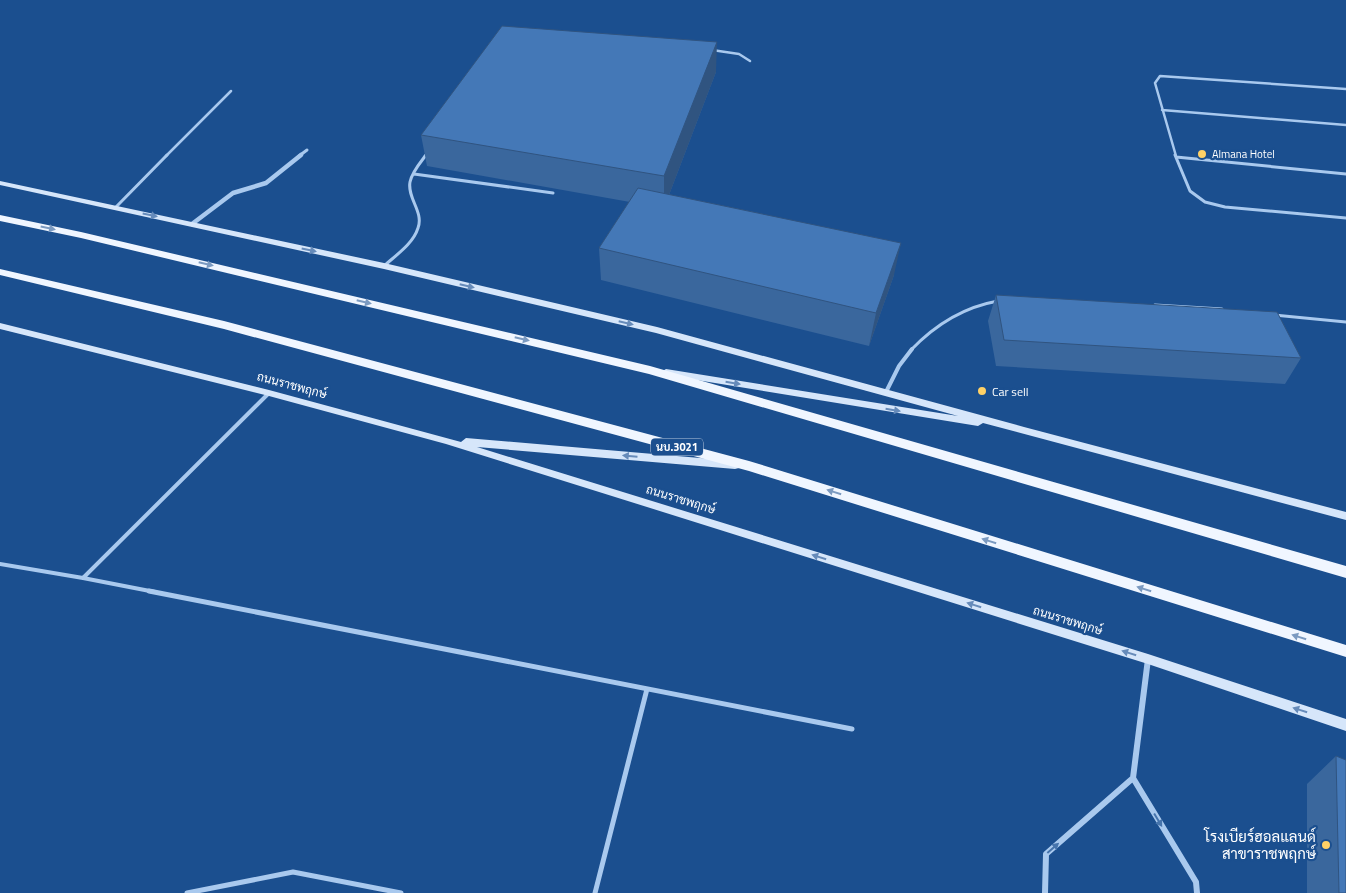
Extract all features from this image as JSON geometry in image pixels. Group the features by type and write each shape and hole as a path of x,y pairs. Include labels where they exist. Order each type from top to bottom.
{"main road":[{"path":"0,183 384,266 657,330 1024,431 1346,516"},
{"path":"0,218 81,235 650,370 1346,572"},
{"name":"นบ.3021","path":"0,272 224,325 749,466 1346,651"},
{"name":"ถนนราชพฤกษ์","path":"0,326 269,393 447,441 1148,659 1346,725"},
{"path":"650,370 1024,431"},
{"path":"447,441 749,466"}],"street":[{"path":"192,224 233,193 266,184 306,150"},
{"path":"1148,659 1133,778 1196,882 1197,893"},
{"path":"1045,893 1046,854 1133,778"}],"lane":[{"path":"705,50 739,54 750,61"},
{"path":"1346,89 1160,76 1154,83 1176,157 1190,190 1205,202 1225,207 1346,218"},
{"path":"116,207 230,91"},
{"path":"1162,110 1346,124"},
{"path":"384,266 408,243 418,229 420,220 411,196 410,184 414,174 430,150"},
{"path":"1176,157 1346,174"},
{"path":"414,174 553,193"},
{"path":"886,392 904,357 925,338 970,308 1003,301"},
{"path":"1148,304 1225,309"},
{"path":"1271,314 1346,322"},
{"path":"83,578 269,393"},
{"path":"0,564 83,578 852,729"},
{"path":"595,893 648,689"},
{"path":"187,893 293,872 401,893"}],"building":[{"path":"502,26 717,42 664,176 421,135"},
{"path":"638,188 901,243 876,313 599,248"},
{"path":"996,295 1277,312 1301,358 1004,340"},
{"path":"1336,756 1346,760 1346,893 1339,893"}],"place":[{"name":"Almana Hotel","path":"1202,154"},
{"name":"Car sell","path":"982,391"},
{"name":"โรงเบียร์ฮอลแลนด์ สาขาราชพฤกษ์","path":"1326,845"}]}
